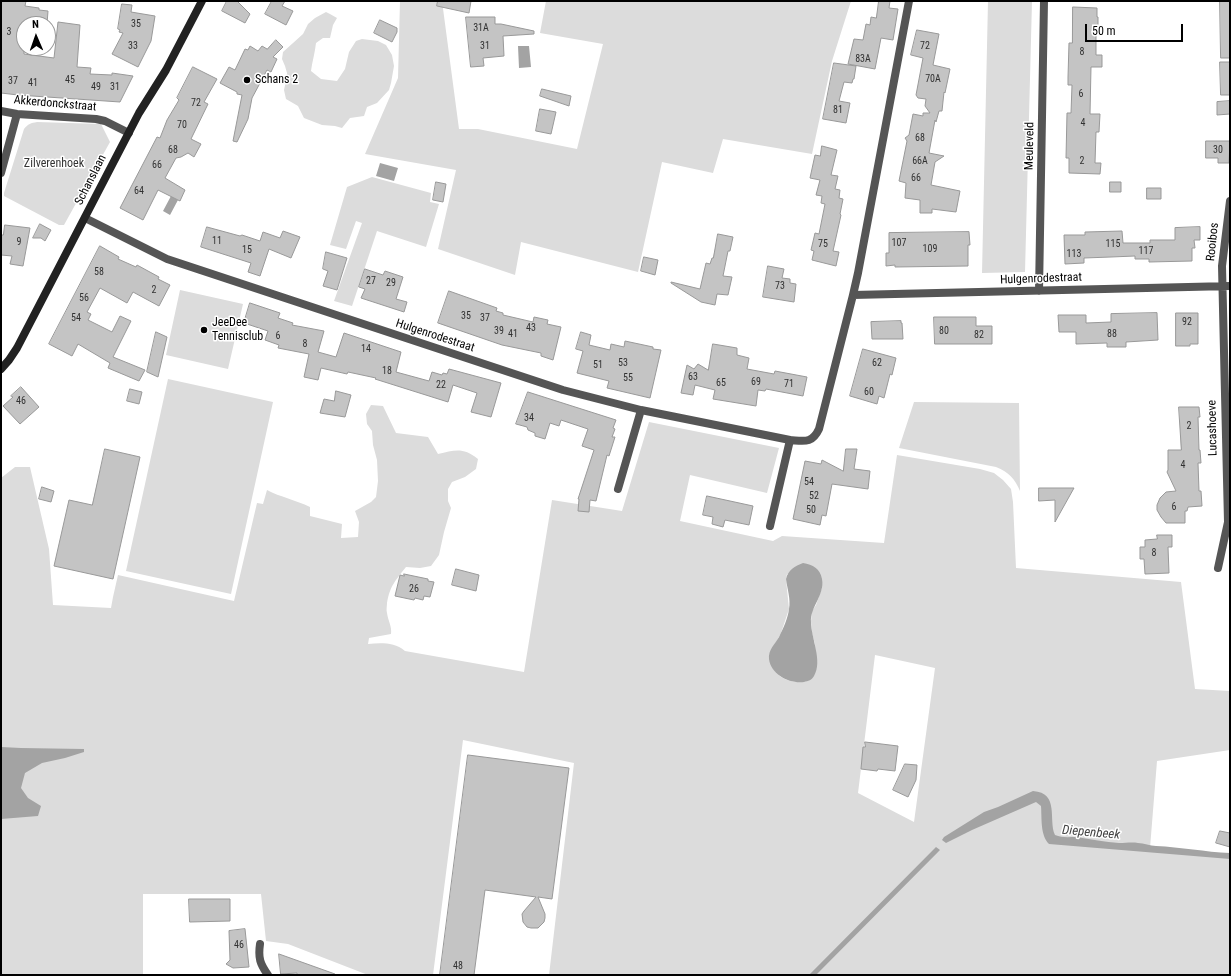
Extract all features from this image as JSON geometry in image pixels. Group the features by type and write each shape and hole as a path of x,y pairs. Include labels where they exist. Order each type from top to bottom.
{"street":[{"name":"Schanslaan","path":"1,369 17,348 143,106 166,70 202,1"},
{"name":"Hulgenrodestraat","path":"85,218 167,259 563,390 641,410 790,440 810,440 816,436 819,429 860,265 909,1"},
{"name":"Meuleveld","path":"1039,291 1044,1"},
{"name":"Akkerdonckstraat","path":"1,111 18,114 96,119 105,121 129,133"},
{"path":"1,173 18,114"},
{"name":"Rooibos","path":"1226,287 1224,245 1230,201"},
{"name":"Hulgenrodestraat","path":"853,295 1226,287"},
{"name":"Lucashoeve","path":"1218,568 1228,522 1226,287"},
{"path":"618,489 641,410"},
{"path":"770,526 790,440"},
{"path":"260,944 258,956 268,975"}],"green space":[{"path":"400,1 442,1 459,129 478,129 577,149 603,44 540,33 546,1 851,1 832,61 812,154 723,139 713,173 662,162 638,272 521,242 515,275 438,249 456,170 365,154 398,78"},
{"path":"988,1 1032,1 1025,272 982,273"},
{"path":"326,12 337,18 333,25 330,38 323,38 316,43 311,71 321,79 337,81 345,69 349,52 356,41 362,39 378,41 386,45 392,55 394,66 389,90 377,103 367,107 364,116 350,118 342,128 322,125 304,118 298,106 286,99 284,90 287,73 282,59 283,52 303,34 308,24"},
{"name":"Zilverenhoek","path":"37,122 101,124 110,142 64,225 59,225 4,196 24,129 30,124"},
{"path":"372,177 431,193 430,202 439,204 426,247 377,231 352,306 334,301 362,223 356,221 346,249 330,245 347,187"},
{"name":"JeeDee Tennisclub","path":"180,290 243,304 228,369 166,355"},
{"path":"168,379 273,402 231,594 126,571"},
{"path":"914,402 1019,403 1020,491 1011,476 1005,471 996,467 899,448"},
{"path":"371,405 383,406 396,433 428,437 438,454 459,450 473,455 478,459 476,469 465,477 452,482 448,489 448,501 451,508 439,555 431,566 420,568 406,567 394,584 388,597 387,611 391,634 369,638 368,644 383,643 396,646 405,651 524,672 552,500 622,511 649,422 779,448 767,493 690,475 680,521 773,541 782,536 884,543 897,455 980,469 994,473 1003,480 1011,489 1013,502 1016,568 1181,582 1195,689 1230,691 1230,750 1157,761 1150,848 1230,856 1230,975 549,975 574,763 463,740 433,975 368,975 288,944 266,941 261,894 143,894 143,975 1,975 1,478 15,467 30,467 49,549 53,605 111,608 118,575 234,601 257,503 263,504 267,490 310,507 310,516 342,524 341,538 358,537 359,522 355,511 371,502 376,497 378,481 377,460 373,445 372,431 367,424 366,414","holes":["787,574 822,588 816,605 812,611 811,621 816,661 806,681 797,682 781,677 774,670 769,655 781,633 789,609 786,579","875,655 935,668 914,822 858,793"]}],"shaded area":[{"path":"518,46 529,46 531,67 519,68"},
{"path":"380,163 398,168 394,181 376,176"},
{"path":"171,196 178,200 170,215 163,211"},
{"path":"803,563 813,566 818,570 822,579 820,596 811,617 811,628 817,663 814,676 811,679 804,682 793,682 777,674 773,670 769,656 782,631 788,612 790,601 786,579 788,573"},
{"path":"1,747 84,749 84,752 42,763 25,773 21,788 28,798 41,806 38,816 1,819"},
{"path":"1033,791 1041,793 1047,797 1050,802 1055,835 1114,843 1142,843 1154,846 1230,853 1230,859 1049,844 1044,836 1041,806 1036,802 946,843 942,840 944,837 984,812"},
{"path":"936,847 940,850 816,975 809,975"}],"building":[{"path":"1,1 26,1 25,6 48,11 48,16 16,16 16,56 39,56 54,58 54,56 56,56 58,22 80,25 77,67 91,68 90,74 112,75 112,73 133,76 120,102 1,93"},
{"path":"227,1 237,1 250,14 245,23 222,11"},
{"path":"272,1 285,1 282,6 293,11 286,25 265,14"},
{"path":"438,1 471,1 469,13 437,6"},
{"path":"879,1 890,1 889,8 898,9 893,40 881,38 875,69 848,64 854,39 863,40 866,24 870,25 871,17 876,18"},
{"path":"1220,1 1230,1 1230,58 1221,58"},
{"path":"122,4 132,5 131,12 155,16 151,41 138,67 112,54 123,33 119,32 120,30 118,29"},
{"path":"1073,7 1097,8 1098,32 1096,32 1096,55 1102,55 1102,67 1091,67 1090,114 1100,114 1099,132 1096,132 1095,163 1101,163 1100,174 1069,173 1069,158 1066,158 1067,113 1071,113 1072,85 1068,85 1068,77 1069,43 1072,43"},
{"path":"466,17 495,17 495,24 534,31 534,34 503,36 504,56 483,58 484,66 471,67"},
{"path":"380,20 397,28 397,32 392,42 374,33"},
{"path":"917,30 939,34 933,65 950,69 945,93 944,92 942,111 939,111 936,122 935,120 929,153 944,156 935,162 931,185 960,191 956,212 932,209 932,213 920,213 920,200 905,198 906,183 899,181 907,141 905,138 909,135 913,114 923,116 923,113 930,113 925,106 926,99 918,98 916,95 923,58 911,55"},
{"name":"Schans 2","path":"276,40 283,47 273,57 277,59 271,72 267,70 252,98 248,119 237,142 233,141 242,95 237,94 237,92 220,83 229,67 235,70 245,49 248,50 250,46 258,51 262,46 267,49"},
{"path":"1220,62 1230,62 1230,95 1221,95"},
{"path":"834,63 856,66 854,79 852,83 844,82 839,101 850,103 846,123 823,119"},
{"path":"193,67 217,79 204,102 208,104 191,139 201,144 194,157 188,153 176,158 165,178 185,190 180,201 158,190 143,220 120,208 157,137 160,138 167,120 179,100 177,98"},
{"path":"542,89 571,96 569,106 540,96"},
{"path":"1230,101 1230,114 1217,115 1217,102"},
{"path":"540,109 556,112 551,134 536,131"},
{"path":"1206,141 1230,141 1229,163 1218,163 1218,158 1206,158"},
{"path":"822,146 837,150 831,175 838,176 835,189 840,190 839,198 843,199 833,251 839,252 836,266 812,260 814,251 811,250 815,233 819,234 825,204 821,203 822,196 816,195 820,180 810,178 815,155 820,156"},
{"path":"436,182 446,184 443,202 433,200"},
{"path":"1110,182 1121,182 1121,192 1110,192"},
{"path":"1147,188 1161,188 1161,199 1147,199"},
{"path":"40,224 51,230 45,241 41,238 33,238"},
{"path":"5,225 30,228 23,266 10,264 12,256 1,255 1,235 3,235"},
{"path":"207,227 240,236 242,235 260,241 263,232 280,238 283,231 300,237 291,258 269,249 260,276 248,272 251,263 201,247"},
{"path":"1200,227 1200,240 1194,240 1195,248 1192,248 1192,261 1149,262 1149,259 1135,259 1135,256 1084,258 1084,263 1065,264 1064,235 1085,235 1085,232 1122,231 1123,243 1150,243 1150,240 1175,240 1175,228"},
{"path":"969,232 970,245 968,245 968,266 886,266 886,253 889,253 889,233"},
{"path":"718,234 733,237 730,251 728,251 723,276 732,277 728,295 717,294 715,305 701,302 671,282 700,289 706,263 710,264 713,258"},
{"path":"100,246 119,257 118,259 136,267 137,265 170,285 159,306 133,292 127,303 100,288 87,312 91,314 88,320 112,332 120,316 131,321 113,357 145,370 139,381 108,368 110,363 78,344 72,356 49,344"},
{"path":"326,252 347,258 337,290 323,286 328,271 323,269"},
{"path":"644,257 658,260 655,275 641,271"},
{"path":"768,266 784,269 782,278 790,279 790,283 796,284 794,302 763,297"},
{"path":"365,269 383,275 385,271 403,277 396,299 407,302 404,312 361,298 365,289 359,287"},
{"path":"449,291 497,308 496,311 503,313 503,315 533,322 534,317 548,320 547,324 561,327 553,360 541,356 541,353 502,345 438,323"},
{"path":"250,303 280,313 278,318 293,323 292,325 324,331 318,352 336,357 344,333 401,352 396,372 429,381 432,372 442,375 443,373 447,374 449,369 501,383 491,417 471,412 477,393 453,385 448,402 375,379 376,378 348,372 347,374 321,368 318,380 304,377 309,354 278,348 279,345 265,340 268,331 244,323"},
{"path":"1157,313 1158,340 1126,342 1126,347 1107,347 1107,343 1076,344 1076,332 1059,332 1058,315 1086,315 1086,323 1111,322 1111,314"},
{"path":"1176,313 1198,313 1198,344 1190,344 1190,346 1176,346"},
{"path":"934,317 976,317 976,326 992,326 992,344 935,344"},
{"path":"901,321 903,339 872,339 871,322"},
{"path":"156,332 167,337 158,377 147,372"},
{"path":"581,332 591,335 589,345 610,350 611,344 624,347 625,341 661,350 650,398 607,388 609,381 577,373 583,351 576,349"},
{"path":"713,344 737,348 737,355 749,358 747,369 774,374 775,371 807,377 803,396 766,389 765,391 758,390 756,406 713,399 715,390 695,385 693,395 681,393 687,365 694,369 698,364 708,370"},
{"path":"863,349 896,358 884,398 879,396 877,404 850,396"},
{"path":"21,387 39,407 20,424 3,406"},
{"path":"130,389 142,392 139,404 127,401"},
{"path":"336,391 351,395 345,417 320,413 324,399 334,401"},
{"path":"528,392 616,420 612,437 615,437 609,456 607,455 596,501 590,500 589,512 578,511 578,499 594,450 582,446 588,429 561,420 559,426 550,423 545,439 535,436 535,433 528,430 527,427 516,424"},
{"path":"1179,407 1199,407 1199,450 1201,463 1198,463 1199,491 1201,491 1202,506 1188,507 1187,511 1185,511 1185,523 1166,523 1157,510 1157,505 1160,498 1166,492 1176,491 1167,472 1168,450 1181,450"},
{"path":"105,449 140,457 113,579 54,566 69,500 92,505"},
{"path":"846,449 857,449 854,469 870,471 868,489 832,484 826,516 822,515 820,525 793,519 805,461 821,464 822,460 843,471"},
{"path":"42,487 54,491 51,502 39,499"},
{"path":"1039,488 1074,488 1055,522 1055,500 1039,501"},
{"path":"707,496 753,506 749,525 725,520 723,527 712,524 713,517 703,515"},
{"path":"1157,535 1172,535 1172,547 1168,547 1169,573 1145,574 1144,559 1140,559 1140,547 1145,547 1145,540 1157,539"},
{"path":"456,569 479,575 476,591 452,585"},
{"path":"404,574 428,579 428,581 434,582 430,597 424,596 423,600 415,598 414,600 395,596 400,575 404,576"},
{"path":"865,742 898,746 895,771 861,769 863,747 865,747"},
{"path":"468,755 569,768 552,899 538,897 545,914 544,922 538,928 531,928 527,927 523,922 522,914 536,897 485,890 474,975 440,975"},
{"path":"905,764 917,765 916,780 908,797 893,790"},
{"path":"1220,831 1230,833 1230,847 1216,843"},
{"path":"189,899 230,899 230,921 190,922"},
{"path":"245,929 249,967 233,968 226,964 230,960 229,931"},
{"path":"279,954 335,975 297,975 297,973 281,974"}],"place":[{"name":"Schans 2","path":"247,80"},
{"name":"JeeDee Tennisclub","path":"204,330"}],"water label":[{"name":"Diepenbeek","path":"1091,833"}]}
